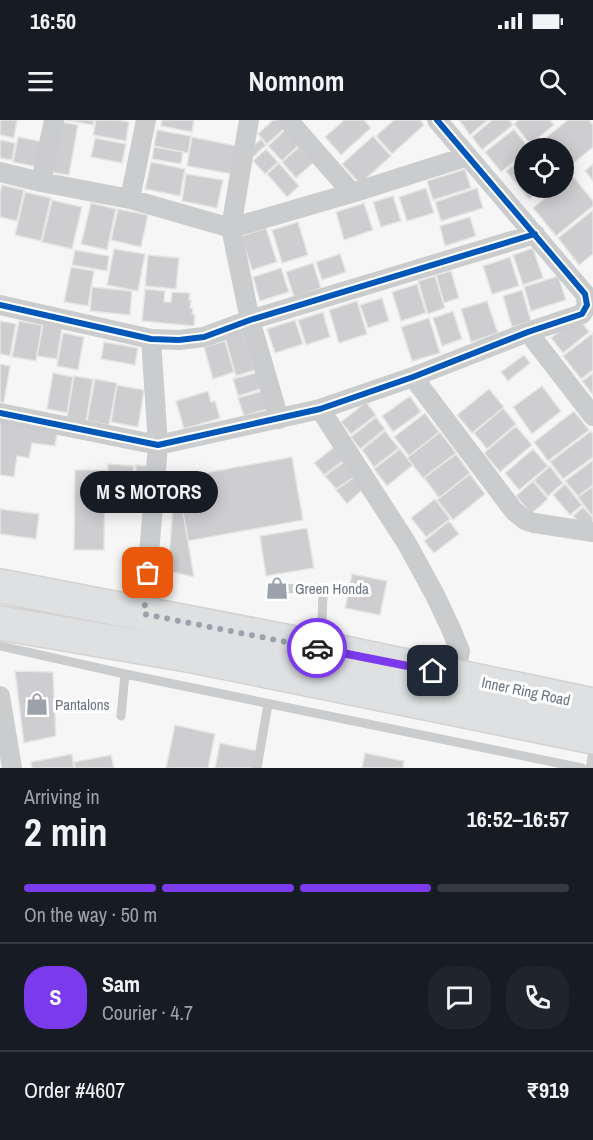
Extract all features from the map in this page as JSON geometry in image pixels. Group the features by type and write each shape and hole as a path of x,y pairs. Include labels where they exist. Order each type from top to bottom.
{"highway":[{"name":"Inner Ring Road","path":"0,586 144,614 319,664 593,737"},
{"name":"Inner Ring Road","path":"0,623 193,656 455,676 593,705"}],"street":[{"path":"42,182 54,120"},
{"path":"130,199 146,120"},
{"path":"249,120 231,228 250,320 279,419"},
{"path":"288,120 352,193"},
{"path":"0,413 158,445 320,409 582,314 587,305 585,294 437,120"},
{"path":"0,172 130,199 231,228 468,156"},
{"path":"0,305 151,339 179,340 204,337 250,320 535,234"},
{"path":"528,332 593,417"},
{"path":"144,614 158,445 151,339"},
{"path":"413,377 519,516 534,523 593,532"},
{"path":"320,409 406,542 435,595 460,651 455,676"},
{"path":"0,696 12,768"}],"lane":[{"path":"276,589 316,588 323,594 319,664"},
{"path":"0,646 582,768"},
{"path":"121,716 125,674"},
{"path":"257,768 268,704"},
{"path":"590,768 593,752"}],"building":[{"path":"0,120 17,120 14,138 0,135"},
{"path":"64,120 94,120 93,125"},
{"path":"96,120 129,122 126,141 93,135"},
{"path":"162,120 194,120 192,132 161,126"},
{"path":"273,120 278,120 285,128 267,144 258,134"},
{"path":"344,120 364,120 371,128 341,155 325,137"},
{"path":"394,120 420,120 424,125 392,154 376,136"},
{"path":"459,120 488,120 470,135"},
{"path":"492,120 509,120 513,125 482,150 472,137"},
{"path":"518,120 550,120 554,125 538,138 525,138 514,124"},
{"path":"568,120 589,120 593,125 593,147 574,163 574,138 546,138"},
{"path":"57,121 78,125 69,175 48,172"},
{"path":"514,129 521,138 514,138 514,162 501,172 485,152"},
{"path":"157,130 191,136 188,153 154,146"},
{"path":"285,130 299,145 282,161 268,146"},
{"path":"373,136 391,156 360,184 342,164"},
{"path":"18,137 48,143 43,168 13,162"},
{"path":"192,137 237,146 232,174 187,166"},
{"path":"95,138 126,144 122,163 91,157"},
{"path":"261,139 266,145 252,158 247,152"},
{"path":"0,140 15,143 12,160 0,158"},
{"path":"154,147 183,152 181,164 152,159"},
{"path":"299,147 314,162 296,178 282,162"},
{"path":"266,149 278,162 265,174 253,161"},
{"path":"151,162 185,169 180,196 145,189"},
{"path":"279,163 299,186 287,197 267,174"},
{"path":"514,164 514,181 506,171"},
{"path":"593,164 593,181 585,171"},
{"path":"465,169 471,188 433,200 427,181"},
{"path":"186,174 223,180 217,208 182,201"},
{"path":"574,177 593,201 593,206 556,236 533,208 545,198 574,198"},
{"path":"2,185 24,190 17,221 0,217"},
{"path":"426,188 434,213 407,221 399,197"},
{"path":"477,188 483,208 441,221 435,202"},
{"path":"25,192 51,198 41,241 15,235"},
{"path":"393,196 401,221 381,227 373,202"},
{"path":"52,200 82,207 72,249 42,242"},
{"path":"91,203 116,209 107,250 81,244"},
{"path":"364,203 373,230 344,240 336,212"},
{"path":"118,209 148,215 141,247 111,240"},
{"path":"593,210 593,254 579,265 558,238"},
{"path":"470,217 476,236 445,246 440,226"},
{"path":"298,222 308,255 282,263 272,230"},
{"path":"266,228 277,262 252,270 241,236"},
{"path":"533,248 543,278 523,285 513,255"},
{"path":"114,249 145,254 138,291 107,285"},
{"path":"75,250 109,256 107,271 72,265"},
{"path":"340,254 346,272 322,280 316,262"},
{"path":"148,255 179,258 176,289 145,286"},
{"path":"510,257 519,286 492,294 483,266"},
{"path":"313,263 321,288 294,297 286,272"},
{"path":"71,267 94,271 88,306 64,302"},
{"path":"281,268 289,292 260,301 253,277"},
{"path":"451,271 459,298 444,303 436,275"},
{"path":"435,276 445,308 428,314 418,281"},
{"path":"558,276 566,300 531,311 524,287"},
{"path":"417,284 426,313 401,321 392,292"},
{"path":"92,287 132,291 130,315 90,311"},
{"path":"145,289 165,291 164,302 171,302 172,292 190,293 190,308 193,308 192,314 195,315 194,326 142,321"},
{"path":"522,290 531,321 512,327 503,296"},
{"path":"382,298 389,321 368,328 360,305"},
{"path":"357,301 367,334 339,343 329,310"},
{"path":"487,301 498,333 471,342 461,309"},
{"path":"453,311 462,339 442,346 433,318"},
{"path":"323,312 330,337 306,345 298,320"},
{"path":"578,317 589,332 563,353 551,338"},
{"path":"429,318 440,353 412,361 401,327"},
{"path":"295,320 303,344 275,353 267,329"},
{"path":"0,321 16,324 10,356 0,354"},
{"path":"19,321 42,325 36,361 12,357"},
{"path":"43,324 62,328 57,359 37,356"},
{"path":"244,332 255,370 236,376 225,338"},
{"path":"63,333 84,337 78,370 57,366"},
{"path":"593,333 593,370 581,379 563,356"},
{"path":"225,341 234,372 213,379 204,347"},
{"path":"104,342 138,348 135,365 101,359"},
{"path":"524,355 530,363 508,381 501,372"},
{"path":"0,364 10,366 4,402 0,402"},
{"path":"259,372 264,388 238,396 233,379"},
{"path":"53,373 73,377 67,413 47,409"},
{"path":"593,373 593,395 582,381"},
{"path":"74,376 93,379 86,421 67,417"},
{"path":"95,379 117,383 109,425 87,421"},
{"path":"117,385 144,390 138,427 111,422"},
{"path":"542,386 561,411 532,434 513,407"},
{"path":"489,389 504,407 472,433 457,415"},
{"path":"208,391 211,402 215,401 220,418 184,429 176,401"},
{"path":"262,391 268,409 244,416 238,398"},
{"path":"410,396 421,412 393,432 382,416"},
{"path":"366,402 376,415 351,434 341,422"},
{"path":"503,408 516,424 487,449 474,433"},
{"path":"574,411 589,430 548,461 534,442"},
{"path":"425,413 439,432 409,456 394,437"},
{"path":"376,417 385,429 360,449 351,437"},
{"path":"0,419 58,429 55,446 32,443 29,458 17,456 14,477 0,475"},
{"path":"516,426 532,445 500,472 484,453"},
{"path":"385,431 399,448 374,467 362,450"},
{"path":"591,431 593,457 563,479 550,462"},
{"path":"440,432 456,453 423,478 407,458"},
{"path":"338,444 348,457 324,475 314,463"},
{"path":"400,449 413,465 387,486 374,469"},
{"path":"533,449 548,466 519,490 505,473"},
{"path":"456,454 470,473 439,498 424,478"},
{"path":"292,457 303,520 188,541 177,478"},
{"path":"349,458 357,475 336,489 325,476"},
{"path":"593,460 593,485 578,496 565,481"},
{"path":"108,464 134,466 132,486 107,484"},
{"path":"136,465 150,466 148,505 133,504"},
{"path":"550,466 563,483 548,496 534,480"},
{"path":"75,470 105,470 104,550 74,550"},
{"path":"470,474 485,494 453,520 437,500"},
{"path":"357,475 366,486 347,504 336,490"},
{"path":"533,481 548,499 531,514 516,496"},
{"path":"565,484 582,505 570,515 553,495"},
{"path":"109,486 133,487 133,507 108,506"},
{"path":"593,486 593,517 578,497"},
{"path":"174,494 180,495 194,577 168,571"},
{"path":"435,499 450,519 426,537 411,518"},
{"path":"583,507 593,518 593,521 584,528 573,516"},
{"path":"0,509 39,514 36,539 0,534"},
{"path":"449,521 459,534 434,553 424,541"},
{"path":"307,528 314,568 266,576 260,536"},
{"path":"352,574 387,581 380,615 345,608"},
{"name":"Pantalons","path":"15,671 53,672 56,736 24,743"},
{"path":"175,725 215,734 208,768 166,768"},
{"path":"220,743 257,751 254,768 215,768"},
{"path":"365,753 404,761 403,768 362,768"},
{"path":"72,754 74,768 32,768 31,762"},
{"path":"111,755 114,768 75,768 74,762"}],"cycle path":[{"path":"0,413 158,445 320,409 582,314 587,305 585,294 437,120"},
{"path":"0,305 151,339 179,340 204,337 250,320 535,234"}],"way so far":[{"path":"148,573 144,614 317,648"}],"place":[{"name":"M S MOTORS","path":"148,573"},
{"name":"Green Honda","path":"277,588"},
{"name":"Pantalons","path":"37,704"}],"route":[{"path":"317,648 433,671"}]}
